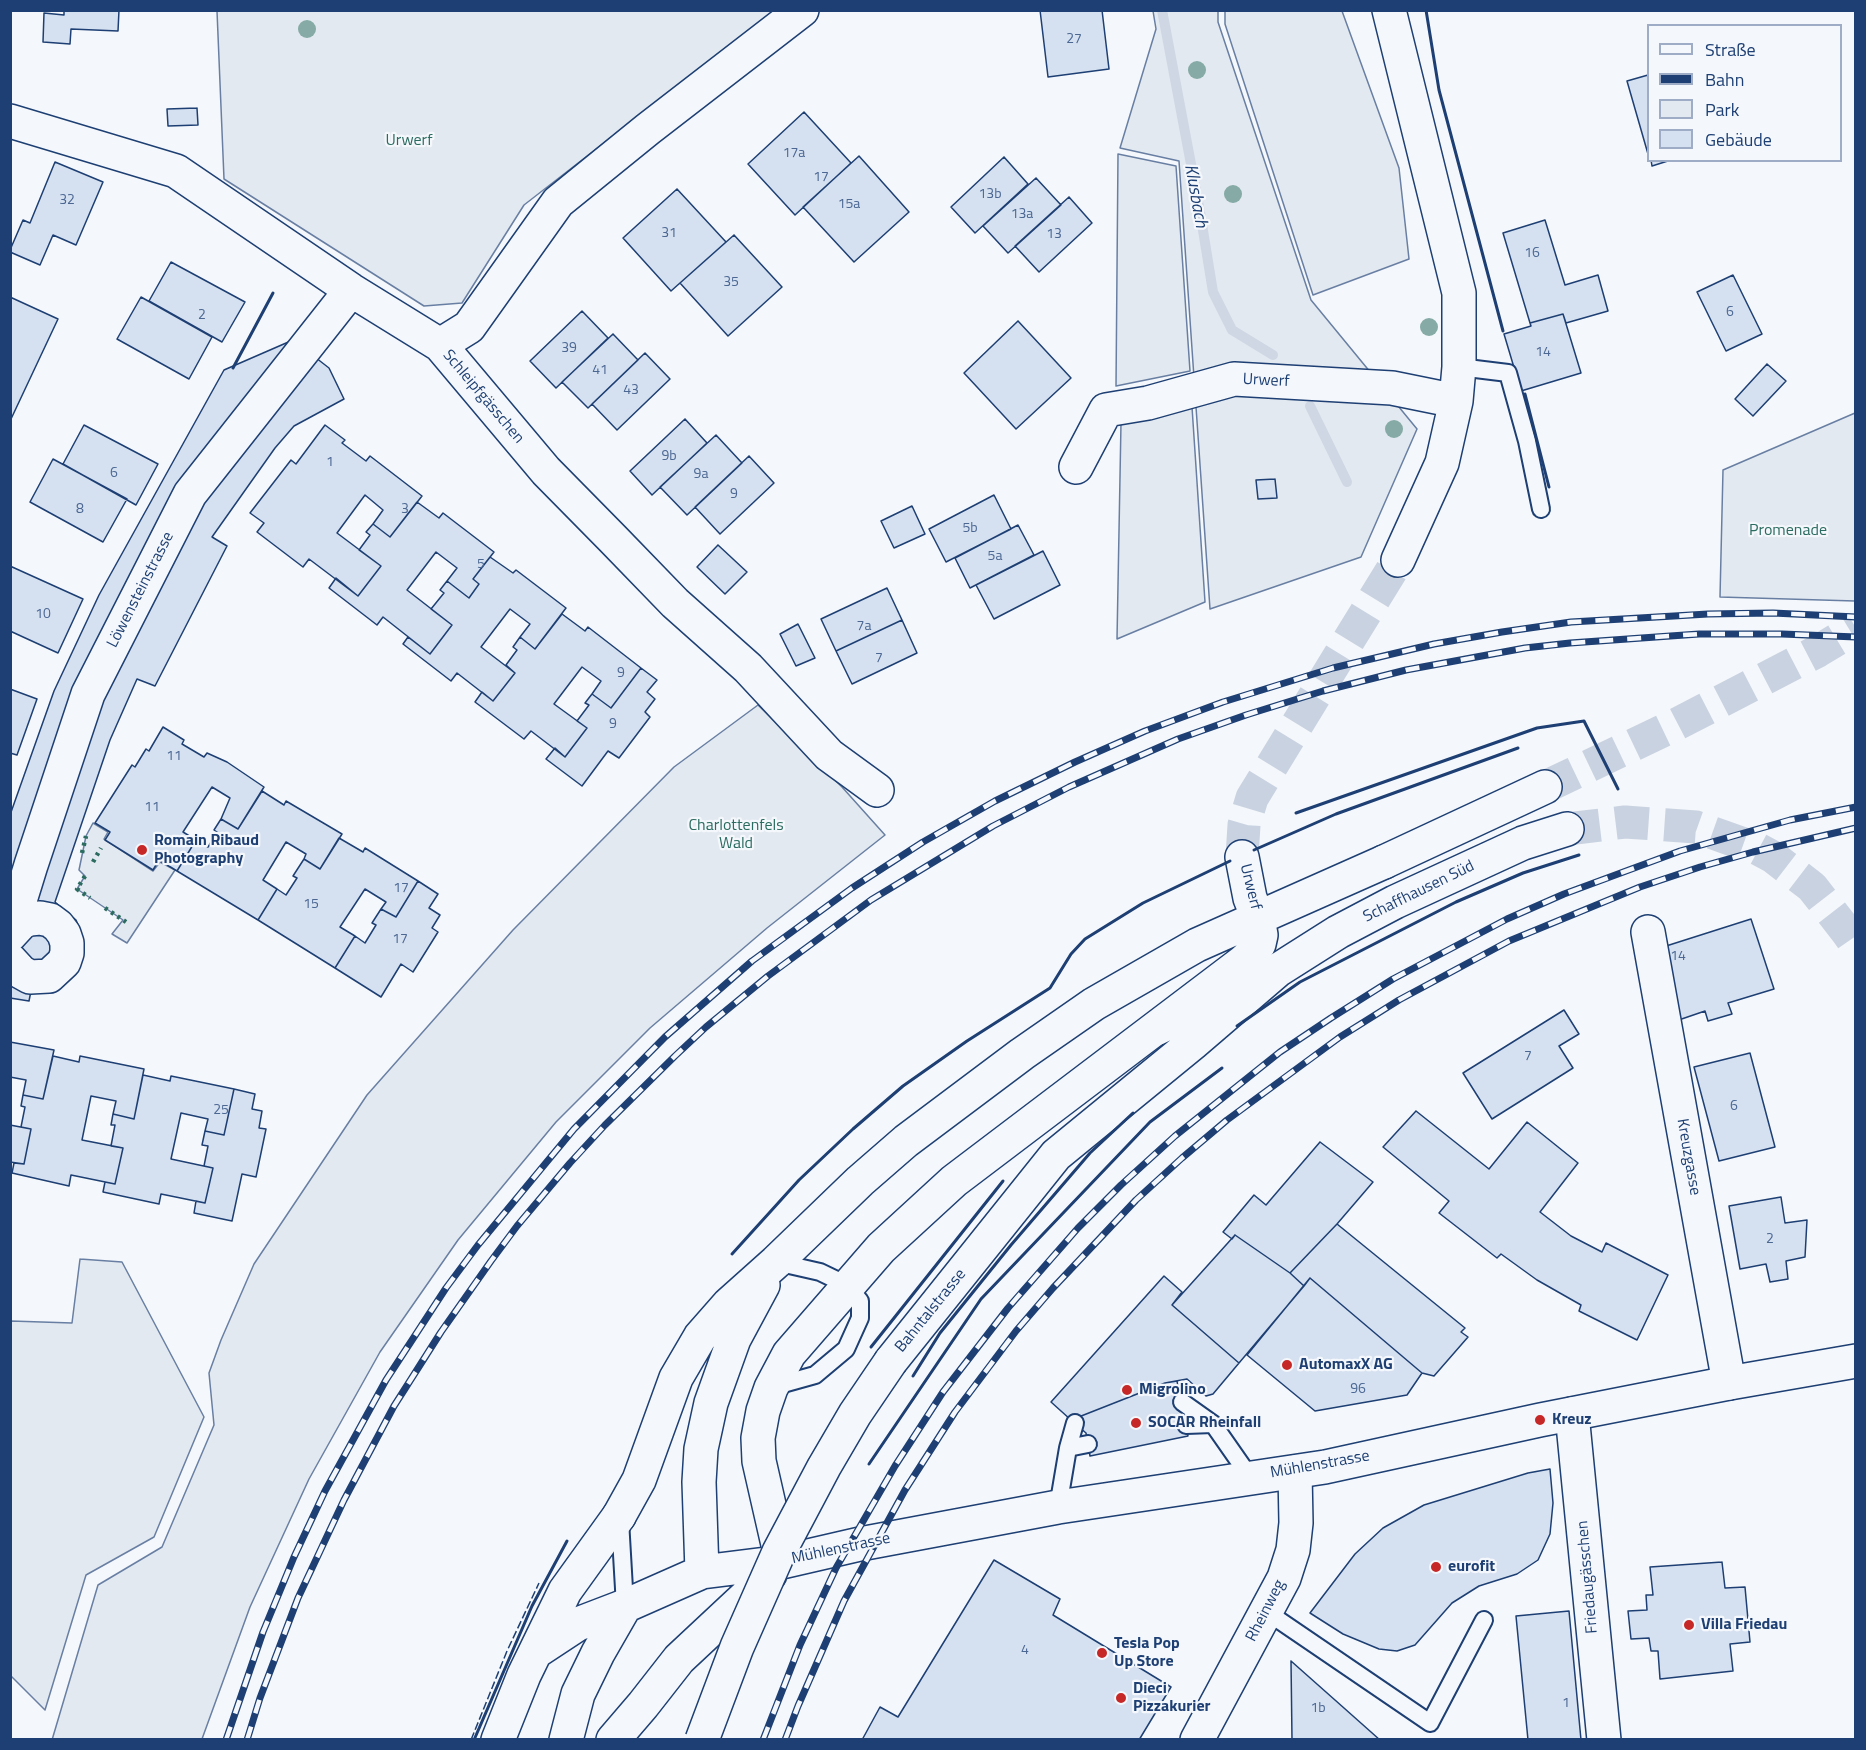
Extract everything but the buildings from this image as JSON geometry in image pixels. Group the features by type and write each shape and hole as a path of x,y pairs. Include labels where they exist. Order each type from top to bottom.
{"main road":[{"path":"440,345 469,327 558,202 802,10"},
{"path":"1389,10 1459,293 1459,367 1456,401 1442,463 1398,560"},
{"name":"Schleipfgässchen","path":"10,121 176,171 351,290 440,345 546,471 675,603 748,668 829,755 877,790"},
{"name":"Löwensteinstrasse","path":"10,934 88,694 190,494 351,290"},
{"name":"Urwerf","path":"1076,467 1106,410 1148,403 1234,379 1392,388 1456,401"},
{"path":"498,1740 524,1675 565,1591 619,1516 639,1480 676,1378 700,1337 729,1304 860,1181 906,1141 1022,1054 1094,1004 1155,968 1197,945 1545,787"},
{"name":"Schaffhausen Süd","path":"1278,970 1338,932 1433,884 1523,843 1567,829"},
{"name":"Urwerf","path":"1242,856 1250,898 1258,918"},
{"name":"Löwensteinstrasse","path":"10,934 22,922 30,918 40,918 50,920 58,926 67,943 64,963 49,975 30,977 21,972 10,960"},
{"path":"613,1740 679,1659 783,1562 759,1461 758,1438 763,1411 771,1388 789,1354 881,1248 954,1181 1254,952 1261,935 1258,918"},
{"name":"Kreuzgasse","path":"1648,932 1729,1383"},
{"path":"1156,1029 1278,970"},
{"name":"Bahntalstrasse","path":"702,1740 737,1647 779,1552 855,1414 891,1361 1056,1155 1278,970"},
{"path":"702,1572 699,1482 701,1449 711,1403 734,1339 776,1262"},
{"name":"Mühlenstrasse","path":"537,1652 578,1624 702,1572 783,1562 860,1544 1058,1507 1325,1467 1457,1436 1729,1383 1856,1361"},
{"name":"Friedaugässchen","path":"1572,1414 1604,1740"},
{"name":"Rheinweg","path":"1197,1740 1284,1578 1293,1550 1296,1523 1295,1472"},
{"path":"567,1740 578,1694 625,1606"},
{"path":"636,1740 643,1705"}],"lane":[{"path":"1459,367 1508,373 1527,441 1541,509"},
{"path":"776,1262 820,1272 847,1285"},
{"path":"1182,1402 1213,1424 1250,1477"},
{"path":"1058,1507 1068,1448 1075,1424"},
{"path":"1186,1425 1213,1424"},
{"path":"1068,1448 1088,1444"},
{"path":"619,1516 625,1606"},
{"path":"1267,1612 1430,1723 1484,1620"}],"green space":[{"name":"Urwerf","path":"217,11 774,11 524,205 462,303 424,306 224,179"},
{"path":"1153,11 1218,11 1218,22 1311,300 1417,429 1361,557 1210,609 1179,161 1120,148 1156,29"},
{"path":"1225,11 1342,11 1399,168 1409,259 1313,295 1225,24"},
{"path":"1118,154 1176,166 1190,371 1116,386"},
{"path":"1192,407 1205,602 1117,639 1121,423"},
{"name":"Promenade","path":"1855,413 1855,601 1720,597 1723,470"},
{"name":"Charlottenfels Wald","path":"758,705 842,787 885,835 767,928 650,1028 556,1122 458,1240 380,1352 309,1479 250,1607 202,1739 52,1740 98,1585 162,1547 214,1425 209,1373 254,1264 367,1095 513,930 674,767"},
{"path":"93,823 108,832 104,839 153,871 160,862 175,870 127,943 112,934 123,920 77,889 85,876 79,870 86,836"},
{"path":"80,1259 122,1262 204,1417 154,1537 86,1575 45,1710 11,1676 11,1321 72,1323"}],"waterway":[{"name":"Klusbach","path":"1162,10 1213,292 1232,330 1273,355"},
{"name":"Klusbach","path":"1310,406 1347,482"}],"tunnel":[{"path":"1242,857 1244,825 1252,798 1398,560"},
{"path":"1545,787 1677,724 1818,651 1856,628"},
{"path":"1567,829 1625,822 1696,827 1758,849 1773,857 1812,887 1856,945"}],"railway":[{"path":"226,1740 263,1632 294,1557 325,1491 386,1380 446,1288 478,1245 574,1129 665,1037 752,961 852,888 923,842 995,801 1075,762 1145,731 1223,702 1333,668 1434,644 1571,622 1708,614 1773,613 1856,617"},
{"path":"247,1740 260,1698 298,1598 344,1500 394,1406 441,1332 491,1261 570,1163 675,1056 768,976 871,900 993,826 1069,787 1178,739 1323,691 1406,670 1525,648 1570,643 1699,634 1856,637"},
{"path":"763,1740 800,1645 836,1568 895,1466 943,1392 1008,1308 1078,1228 1175,1136 1280,1052 1331,1018 1393,979 1507,919 1564,894 1680,851 1790,820 1856,807"},
{"path":"785,1740 844,1601 905,1490 955,1412 1016,1331 1053,1288 1136,1200 1182,1158 1227,1120 1340,1037 1399,1000 1509,941 1640,887 1700,867 1856,828"}],"hedge":[{"path":"82,853 86,836"},
{"path":"93,862 101,848"},
{"path":"85,876 77,889 90,898"},
{"path":"105,908 126,922"}],"fence":[{"path":"471,1740 507,1651 539,1583"}],"wall":[{"path":"1426,10 1439,90 1503,331"},
{"path":"233,368 273,293"},
{"path":"1525,394 1549,487"},
{"path":"1296,813 1537,728 1584,721 1618,789"},
{"path":"1254,850 1336,814 1518,748"},
{"path":"1237,1026 1300,982 1456,902 1523,873 1579,855"},
{"path":"732,1254 799,1180 903,1086 967,1041 1050,988 1071,954 1085,939 1143,903 1230,861"},
{"path":"869,1464 981,1299 1150,1122 1222,1068"},
{"path":"913,1376 940,1333 1011,1245 1090,1153 1133,1113"},
{"path":"871,1347 1003,1181"},
{"path":"474,1740 532,1606 567,1541"}],"place":[{"name":"Romain Ribaud Photography","path":"142,850"},
{"name":"AutomaxX AG","path":"1287,1365"},
{"name":"Migrolino","path":"1127,1390"},
{"name":"Kreuz","path":"1540,1420"},
{"name":"SOCAR Rheinfall","path":"1136,1423"},
{"name":"eurofit","path":"1436,1567"},
{"name":"Villa Friedau","path":"1689,1625"},
{"name":"Tesla Pop Up Store","path":"1102,1653"},
{"name":"Dieci Pizzakurier","path":"1121,1698"}]}
